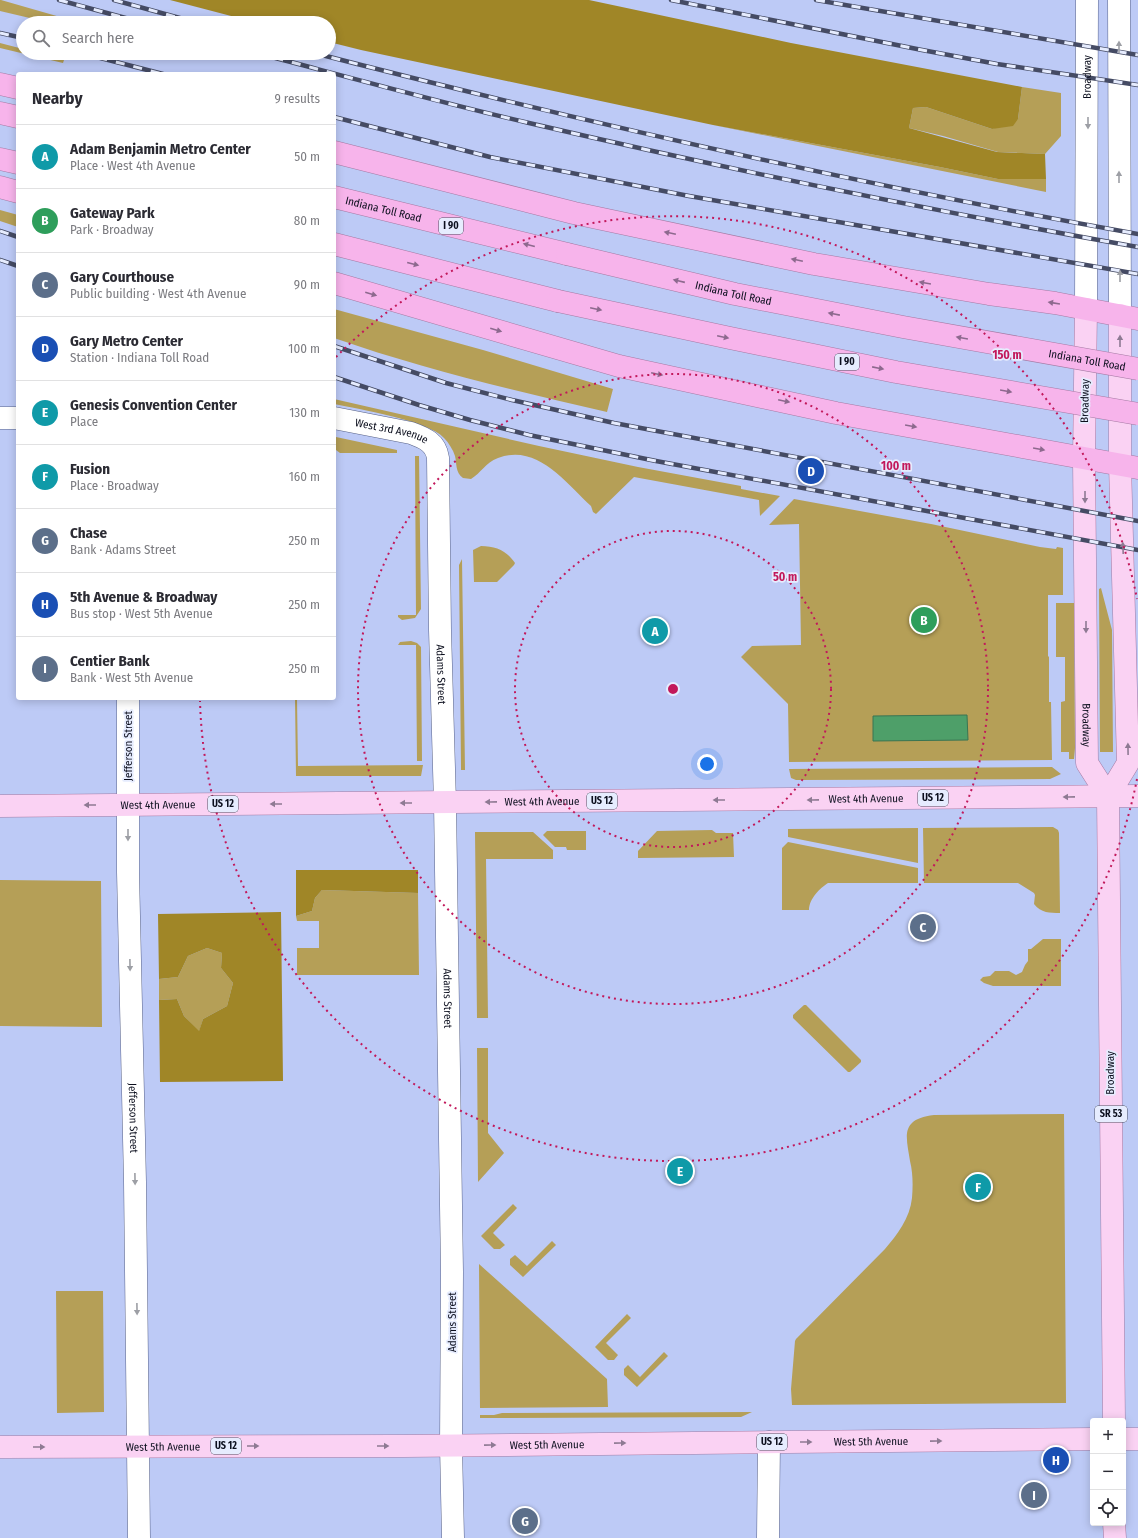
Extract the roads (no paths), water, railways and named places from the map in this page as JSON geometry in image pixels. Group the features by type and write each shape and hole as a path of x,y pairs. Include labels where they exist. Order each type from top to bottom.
{"highway":[{"path":"0,84 16,88"},
{"path":"0,113 16,117"},
{"path":"336,153 574,213 814,264 1129,317"},
{"path":"0,159 16,163"},
{"path":"0,187 16,191"},
{"name":"Indiana Toll Road","path":"336,197 735,294 903,327 1138,369"},
{"name":"I 90","path":"336,245 558,301 730,338 896,372 1138,414"},
{"path":"336,284 619,366 836,413 1129,466"}],"main road":[{"name":"Broadway","path":"1086,309 1084,458 1087,763 1108,796 1114,1418"},
{"path":"1108,796 1128,763 1129,317"},
{"name":"US 12","path":"1108,796 1138,796"},
{"name":"West 4th Avenue","path":"0,806 1108,796"},
{"name":"West 5th Avenue","path":"0,1447 451,1446 1090,1439"},
{"path":"1126,1439 1138,1439"},
{"path":"1114,1526 1114,1538"}],"street":[{"name":"Broadway","path":"1086,309 1087,0"},
{"path":"1119,0 1129,317"},
{"path":"0,418 16,418"},
{"name":"West 3rd Avenue","path":"336,418 411,433 422,437 430,442 435,448 438,458"},
{"name":"Adams Street","path":"438,458 452,1272 451,1446 453,1538"},
{"name":"Jefferson Street","path":"128,700 128,872 135,1174 139,1538"},
{"path":"768,1538 769,1442"}],"railway":[{"path":"59,0 118,16"},
{"path":"114,0 172,16"},
{"path":"671,0 997,64 1138,85"},
{"path":"816,0 1138,55"},
{"path":"0,33 16,36"},
{"path":"336,59 519,104 828,174 1138,234"},
{"path":"108,60 155,72"},
{"path":"283,60 329,72"},
{"path":"336,74 495,115 681,157 985,219 1138,247"},
{"path":"336,118 490,157 689,196 1138,274"},
{"path":"0,231 16,236"},
{"path":"0,260 16,265"},
{"path":"336,347 446,383 512,400 614,423 1138,521"},
{"path":"336,378 419,405 529,435 656,461 1138,550"}],"place":[{"name":"Gary Metro Center","path":"811,471"},
{"name":"Gateway Park","path":"924,620"},
{"name":"Adam Benjamin Metro Center","path":"655,631"},
{"name":"Gary Courthouse","path":"923,927"},
{"name":"Genesis Convention Center","path":"680,1171"},
{"name":"Fusion","path":"978,1187"},
{"name":"5th Avenue & Broadway","path":"1056,1460"},
{"name":"Centier Bank","path":"1034,1495"},
{"name":"Chase","path":"525,1521"}]}
